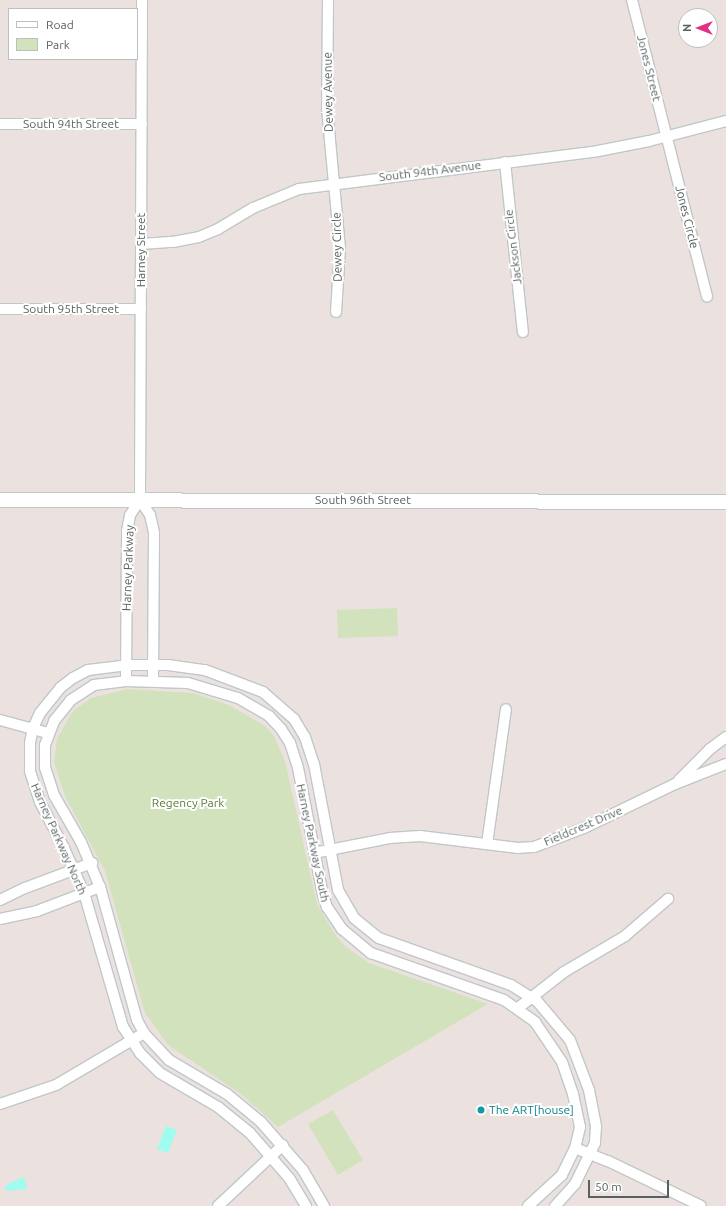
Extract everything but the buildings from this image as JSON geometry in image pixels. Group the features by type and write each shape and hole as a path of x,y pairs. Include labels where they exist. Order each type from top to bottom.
{"street":[{"name":"Harney Street","path":"140,500 142,0"},
{"name":"Dewey Avenue","path":"328,0 327,108 334,183"},
{"name":"Jones Street","path":"632,0 667,137"},
{"name":"South 94th Avenue","path":"141,244 174,242 199,236 278,196 299,189 334,183 598,151 667,137 726,122"},
{"name":"South 94th Street","path":"0,124 142,124"},
{"name":"Jones Circle","path":"667,137 707,297"},
{"name":"Jackson Circle","path":"505,162 524,332"},
{"name":"Dewey Circle","path":"334,183 340,249 336,312"},
{"name":"South 95th Street","path":"0,309 141,309"},
{"name":"South 96th Street","path":"0,500 726,502"},
{"name":"Harney Parkway","path":"126,680 127,531 130,515 140,500 150,515 154,533 153,681"},
{"name":"Harney Parkway North","path":"153,664 104,666 73,678 48,702 33,728 29,756 33,786 74,869 84,893 118,1012 131,1042 160,1073 218,1107 250,1133 290,1179 306,1206"},
{"name":"Harney Parkway South","path":"153,664 198,668 245,683 263,692 294,719 305,737 314,764 330,850 342,901 354,918 370,933 391,943 504,982 532,997 558,1025 577,1055 593,1108 596,1127 591,1154 575,1184 555,1206"},
{"name":"Harney Parkway North","path":"126,680 106,682 81,691 60,711 48,733 44,757 48,781 92,863 100,887 131,1002 144,1033 169,1060 227,1094 245,1108 283,1145 303,1170 324,1206"},
{"name":"Harney Parkway South","path":"126,680 188,683 216,689 255,706 281,729 290,743 298,768 314,853 327,908 342,929 360,946 385,958 491,994 518,1008 535,1022 562,1062 577,1111 580,1127 576,1148 562,1175 528,1206"},
{"path":"487,844 506,709"},
{"path":"0,720 48,733"},
{"name":"Fieldcrest Drive","path":"675,784 710,749 726,737"},
{"name":"Fieldcrest Drive","path":"314,853 390,838 420,836 518,848 549,843 675,784 726,764"},
{"path":"0,900 92,863"},
{"path":"0,919 37,911 100,887"},
{"path":"518,1008 564,972 625,936 668,898"},
{"path":"0,1104 56,1085 144,1033"},
{"path":"218,1206 283,1145"},
{"path":"576,1148 701,1206"}],"green space":[{"path":"397,608 398,636 338,638 337,610"},
{"name":"Regency Park","path":"127,689 193,693 229,705 265,726 274,736 285,761 317,904 336,936 346,947 369,963 488,1004 278,1127 241,1094 168,1045 145,1013 105,871 65,796 54,762 57,739 73,711 91,698"},
{"path":"333,1110 363,1160 338,1175 308,1124"}],"water":[{"path":"166,1126 177,1130 168,1153 157,1149"},
{"path":"24,1177 27,1189 7,1191 5,1187 8,1184"}],"place":[{"name":"The ART[house]","path":"481,1110"}]}
